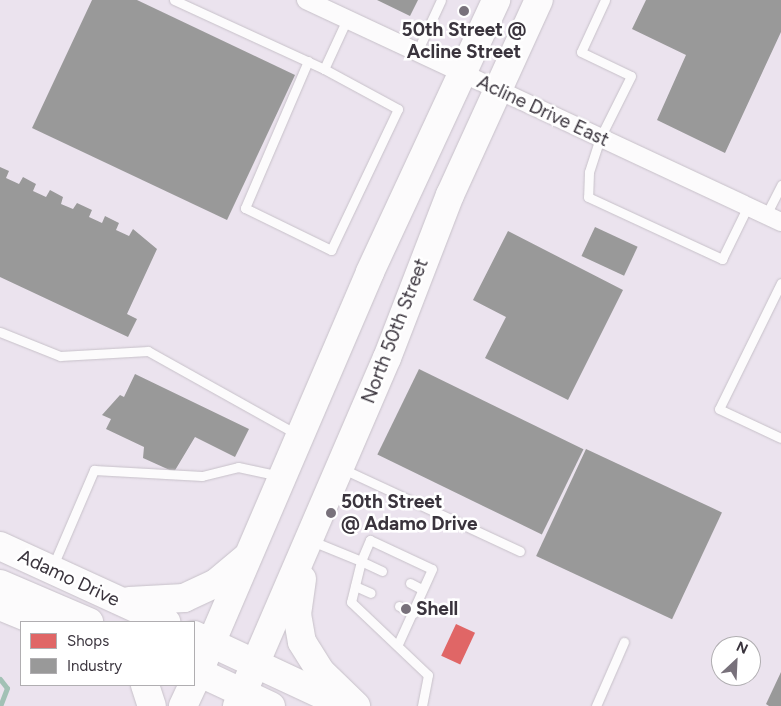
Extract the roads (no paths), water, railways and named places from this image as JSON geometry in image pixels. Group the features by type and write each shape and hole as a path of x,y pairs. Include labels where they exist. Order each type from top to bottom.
{"main road":[{"name":"North 50th Street","path":"240,700 341,467 428,246 539,0"},
{"path":"271,706 240,700 195,678 203,639 249,555 282,476 494,1"},
{"path":"307,545 297,614 302,642 322,672 356,706"},
{"name":"Adamo Drive","path":"0,546 164,621"},
{"path":"119,601 184,598 216,583 249,555"},
{"name":"Adamo Drive","path":"0,584 87,621"},
{"path":"0,606 38,621"},
{"path":"203,639 348,706"},
{"path":"145,686 152,706"},
{"path":"183,706 192,686"}],"street":[{"name":"Acline Drive East","path":"311,1 774,218"}],"lane":[{"path":"174,0 308,61 398,108 331,250 244,208 308,61"},
{"path":"417,52 441,0"},
{"path":"605,0 581,52 631,76 600,138 589,172 588,197 722,259 748,206"},
{"path":"324,69 346,19"},
{"path":"774,218 781,185"},
{"path":"781,283 719,409 781,438"},
{"path":"0,332 60,356 148,351 300,436"},
{"path":"341,467 520,551"},
{"path":"52,570 94,470 202,476 238,468 282,476"},
{"path":"398,644 432,569 370,540 361,561 351,602 398,644 428,675 422,706"},
{"path":"307,545 361,561 382,571"},
{"path":"410,583 422,589"},
{"path":"355,586 371,593"},
{"path":"399,606 413,613"},
{"path":"596,706 624,642"}],"waterway":[{"path":"0,679 7,688 0,706"}],"place":[{"name":"50th Street @ Acline Street","path":"464,11"},
{"name":"50th Street @ Adamo Drive","path":"331,513"},
{"name":"Shell","path":"406,609"}]}
